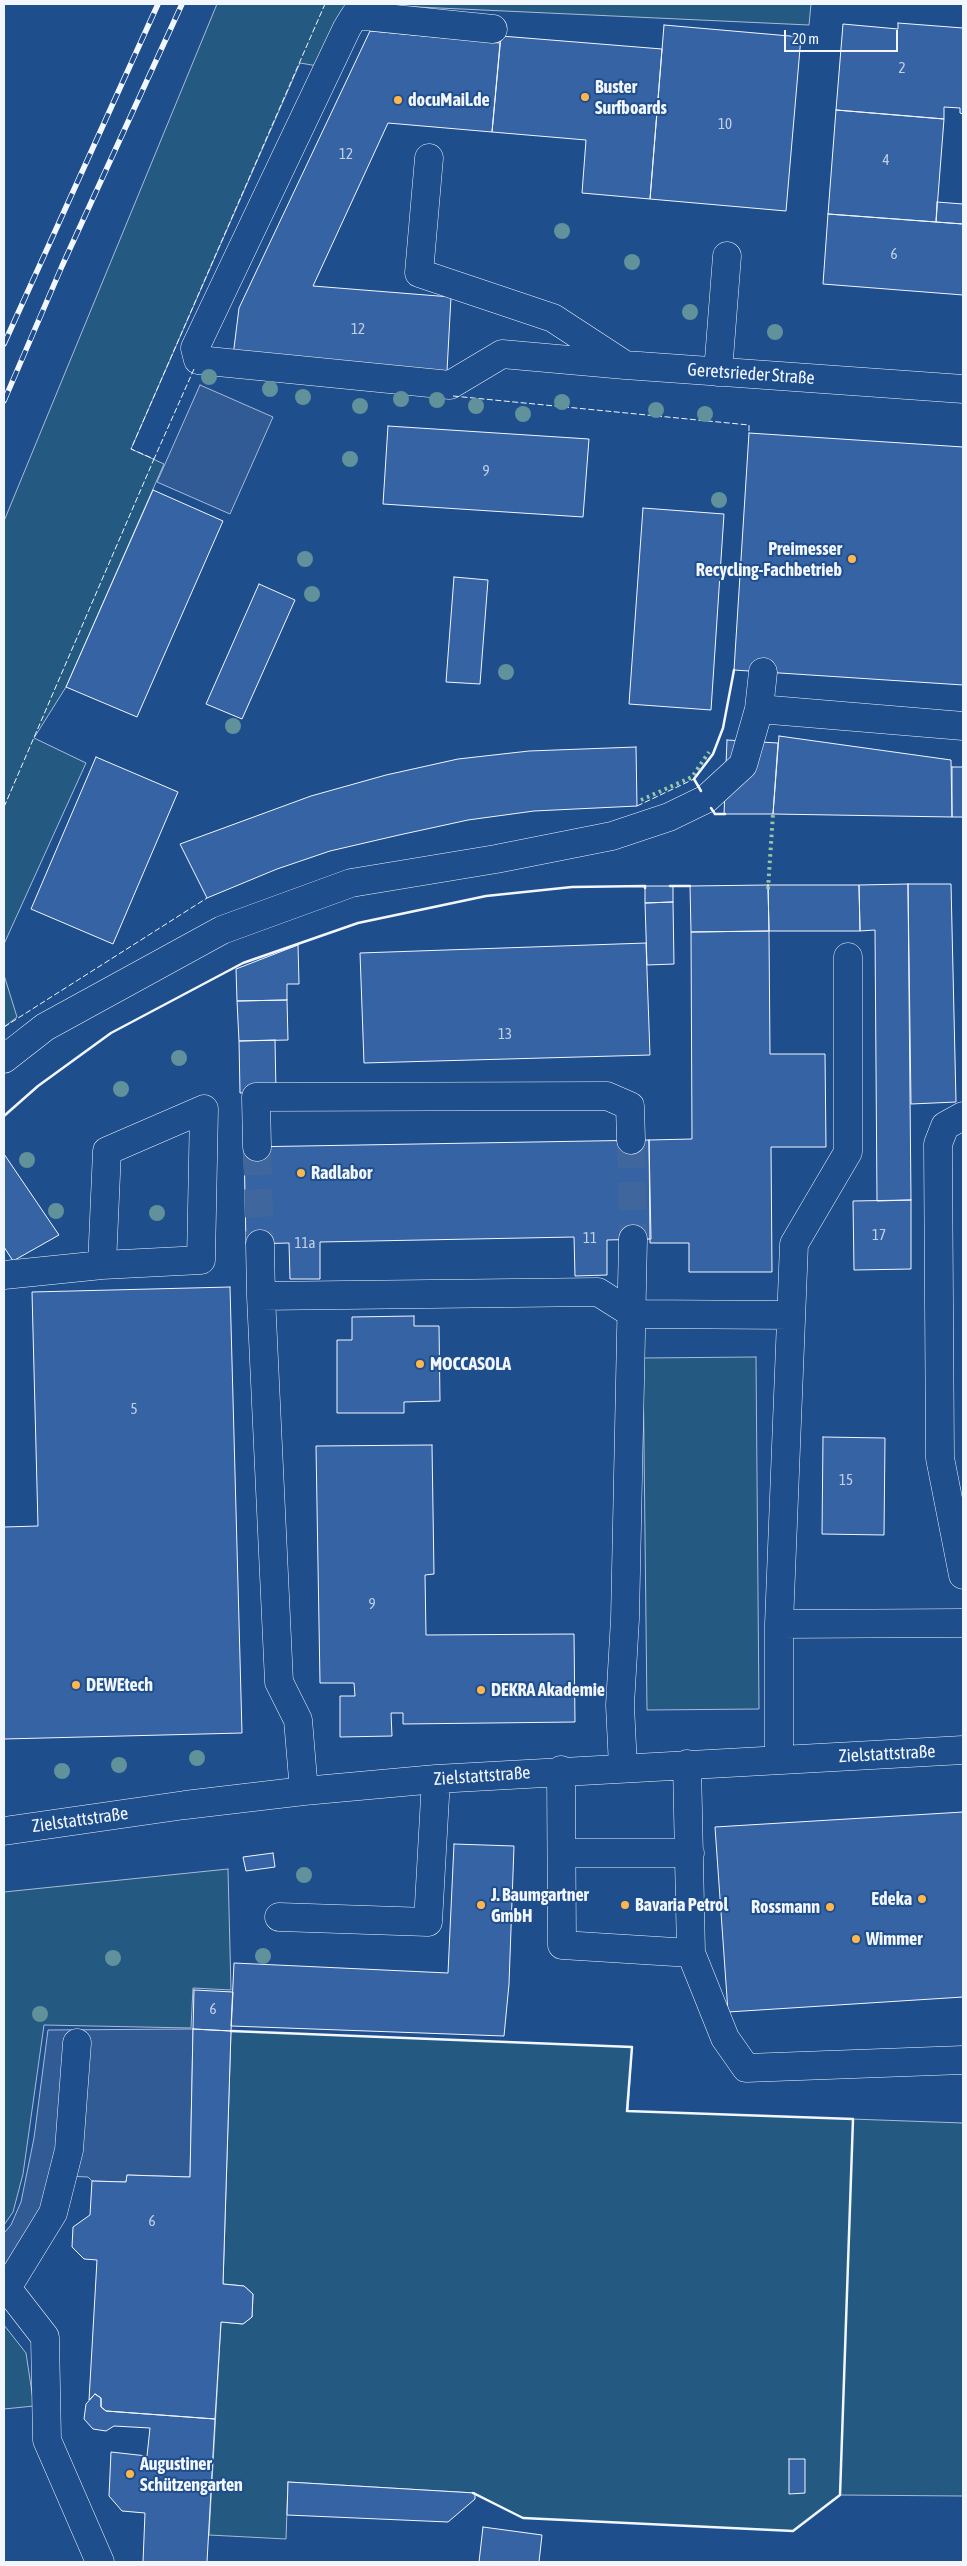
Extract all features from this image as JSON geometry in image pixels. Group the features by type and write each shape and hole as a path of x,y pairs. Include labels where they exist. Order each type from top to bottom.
{"street":[{"path":"493,29 356,14 347,28 195,348 198,360 450,385 502,354 625,366"},
{"name":"Geretsrieder Straße","path":"429,158 419,273 553,318 625,366 963,390"},
{"path":"718,372 727,256"},
{"path":"4,1059 45,1027 222,930 351,883 496,859 612,836 668,818 706,799 743,765 759,709 763,672"},
{"path":"759,709 963,726"},
{"path":"778,1760 779,1624 794,1244 848,1152 848,957"},
{"path":"257,1147 256,1097 607,1096 630,1106 632,1140"},
{"path":"4,1275 102,1265 201,1260 204,1109 107,1151 102,1265"},
{"path":"963,1116 945,1126 938,1144 940,1458 963,1575"},
{"path":"623,1767 620,1705 625,1619 633,1314 633,1239"},
{"path":"260,1244 279,1682 298,1720 304,1791"},
{"path":"261,1296 598,1292 633,1314 791,1315"},
{"path":"779,1624 963,1623"},
{"name":"Zielstattstraße","path":"4,1831 304,1791 436,1778 963,1750"},
{"path":"687,1764 691,1953 725,2038 746,2068 963,2060"},
{"path":"561,1770 563,1853 562,1945 691,1953"},
{"path":"279,1917 428,1922 436,1778"},
{"path":"563,1853 690,1853"},
{"path":"77,2043 69,2150 53,2213 5,2288 45,2337 47,2440 100,2562"}],"shaded area":[{"path":"217,4 352,4 324,67 300,63 131,449 164,464 66,687 34,738 86,763 4,944 4,521"},
{"path":"352,4 811,4 809,25"},
{"path":"200,385 273,417 230,514 157,482"},
{"path":"4,975 17,1017 4,1027"},
{"path":"756,1357 759,1709 647,1710 643,1358"},
{"path":"228,1869 231,1990 193,1988 191,2028 44,2025 23,2174 13,2212 4,2225 4,1892"},
{"path":"193,2029 190,2177 127,2175 126,2182 92,2181 88,2177 64,2176 4,2288 4,2233 11,2225 21,2202 34,2138 48,2030"},
{"path":"231,2031 632,2047 628,2111 963,2123 963,2496 840,2495 793,2531 523,2518 475,2493 288,2482 286,2539 209,2535 221,2322 243,2324 252,2317 253,2294 244,2286 223,2284"},
{"path":"4,2325 26,2353 34,2406 4,2409"}],"building":[{"path":"898,23 963,28 963,114 960,113 960,108 944,107 944,119 836,110 843,24 898,29"},
{"path":"664,25 801,37 786,211 650,199"},
{"path":"370,31 500,43 492,132 388,123 313,286 451,297 447,371 233,356 239,308"},
{"path":"501,36 662,49 650,199 582,193 586,140 492,132"},
{"path":"836,110 944,119 936,222 828,214"},
{"path":"937,202 963,204 963,224 936,222"},
{"path":"828,214 963,224 963,295 823,284"},
{"path":"388,426 589,439 583,517 383,504"},
{"name":"Preimesser Recycling-Fachbetrieb","path":"749,433 963,447 963,685 734,670"},
{"path":"153,490 223,521 137,717 66,687"},
{"path":"643,508 724,514 711,710 629,704"},
{"path":"454,577 488,580 480,684 446,682"},
{"path":"259,584 295,600 242,719 206,704"},
{"path":"779,736 951,760 952,817 773,814"},
{"path":"727,740 778,743 773,814 724,814"},
{"path":"636,747 637,806 534,811 468,820 330,851 277,869 207,898 180,844 311,796 386,775 458,759 529,751"},
{"path":"96,757 178,792 113,944 31,909"},
{"path":"952,767 963,767 963,817 952,817"},
{"path":"908,884 911,1200 877,1201 875,930 860,931 859,885"},
{"path":"908,884 951,884 956,1102 911,1104"},
{"path":"768,885 769,931 691,932 690,886"},
{"path":"768,885 859,885 860,931 769,931"},
{"path":"645,886 673,886 673,902 645,903"},
{"path":"673,902 674,964 647,965 645,903"},
{"path":"769,931 770,1054 825,1054 826,1147 771,1147 772,1272 689,1272 689,1243 650,1243 649,1140 692,1139 691,932"},
{"path":"646,943 650,1055 364,1063 360,953"},
{"path":"298,945 299,984 287,984 287,1000 237,1001 236,969"},
{"path":"287,1000 288,1040 239,1041 237,1001"},
{"path":"275,1040 276,1092 240,1093 239,1041"},
{"path":"649,1140 651,1239 607,1240 607,1275 575,1276 574,1237 320,1242 320,1279 290,1279 289,1243 246,1244 244,1147"},
{"path":"4,1154 59,1235 13,1261 4,1247"},
{"path":"911,1200 911,1269 854,1270 853,1201"},
{"path":"230,1287 242,1733 4,1739 4,1527 38,1526 32,1292"},
{"path":"414,1316 414,1326 439,1326 440,1401 404,1402 404,1413 337,1413 337,1340 352,1340 352,1317"},
{"path":"823,1437 885,1438 884,1535 822,1534"},
{"path":"432,1445 434,1574 425,1575 426,1635 574,1634 575,1722 403,1724 403,1713 391,1713 392,1736 340,1737 340,1696 355,1696 354,1683 320,1683 316,1446"},
{"path":"963,1812 963,1997 728,2012 715,1827"},
{"name":"J. Baumgartner GmbH","path":"454,1844 514,1846 509,1984 504,2036 231,2026 234,1963 448,1973"},
{"path":"273,1853 275,1867 246,1871 243,1857"},
{"path":"194,1990 233,1992 231,2031 193,2029"},
{"path":"193,2029 231,2031 223,2284 244,2286 253,2294 252,2317 243,2324 221,2322 215,2419 106,2411 101,2407 101,2398 95,2394 89,2400 97,2260 84,2259 72,2247 73,2227 90,2215 92,2181 126,2182 127,2175 190,2177"},
{"path":"95,2394 101,2398 101,2407 106,2411 215,2419 207,2562 143,2562 145,2513 122,2511 109,2496 111,2452 147,2456 150,2428 114,2426 106,2431 93,2429 84,2419 86,2404"},
{"path":"789,2459 805,2459 805,2493 789,2494"},
{"path":"288,2482 475,2493 475,2499 448,2522 287,2515"},
{"path":"483,2527 542,2535 539,2562 479,2562"}],"tunnel":[{"path":"631,1140 633,1239"},
{"path":"257,1147 260,1244"}],"railway":[{"path":"4,344 158,4"},
{"path":"4,401 62,266 182,4"}],"hedge":[{"path":"641,800 692,777 709,752"},
{"path":"768,889 773,814"}],"fence":[{"path":"194,369 154,459 131,449 325,4"},
{"path":"453,396 749,425 749,433"},
{"path":"4,807 154,459"},
{"path":"637,806 694,779"},
{"path":"4,1027 207,898"}],"wall":[{"path":"701,791 694,779 713,754 723,728 734,670"},
{"path":"711,808 715,814 725,814"},
{"path":"4,1116 38,1086 111,1033 243,963 358,923 486,896 572,887 645,886 645,888"},
{"path":"670,886 690,886"},
{"path":"231,2031 632,2047 627,2111 853,2119 840,2495 793,2531 523,2518 473,2493"}],"place":[{"name":"Buster Surfboards","path":"585,97"},
{"name":"docuMail.de","path":"398,100"},
{"name":"Preimesser Recycling-Fachbetrieb","path":"852,559"},
{"name":"Radlabor","path":"301,1173"},
{"name":"MOCCASOLA","path":"420,1364"},
{"name":"DEWEtech","path":"76,1685"},
{"name":"DEKRA Akademie","path":"481,1690"},
{"name":"Edeka","path":"922,1899"},
{"name":"J. Baumgartner GmbH","path":"481,1905"},
{"name":"Bavaria Petrol","path":"625,1905"},
{"name":"Rossmann","path":"830,1907"},
{"name":"Wimmer","path":"856,1939"},
{"name":"Augustiner Schützengarten","path":"130,2474"}]}
